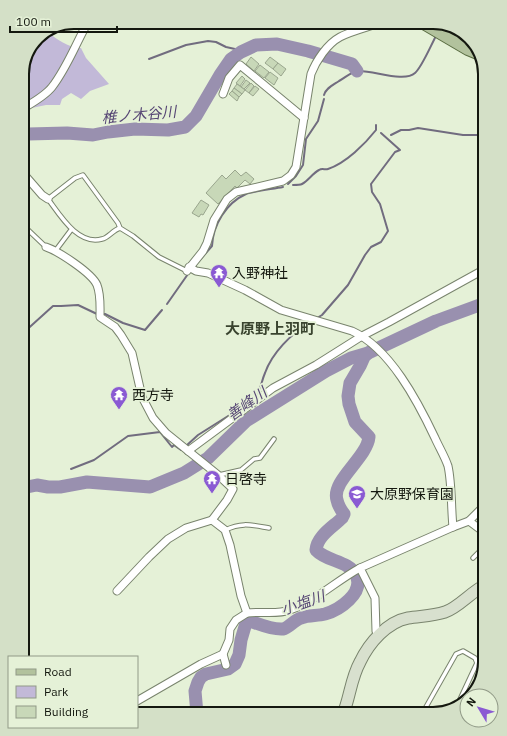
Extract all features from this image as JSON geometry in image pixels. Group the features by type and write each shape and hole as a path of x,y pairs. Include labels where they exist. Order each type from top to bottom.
{"main road":[{"path":"432,29 472,51"},
{"path":"344,707 353,677 360,661 378,635 392,624 406,619 444,612 453,608 478,589"}],"street":[{"path":"29,105 52,88 84,29"},
{"path":"362,29 339,37 316,62 310,74 296,167 291,175 283,181 236,192 227,199 214,220 203,251 188,269 208,273 281,310 352,331 363,336 383,355 403,380 420,406 448,466 453,527"},
{"path":"223,94 229,78 240,65 304,118"},
{"path":"29,180 42,195 48,199"},
{"path":"46,246 56,250 95,280 99,292 100,314 121,335 132,353 142,397 153,418 166,433 233,489 227,500 212,520 186,528 168,540 149,557 117,591"},
{"path":"190,452 273,388 316,365 363,336 478,273"},
{"path":"138,700 201,664 223,654 230,640 230,629 236,620 247,613 272,613 290,610 316,597 343,578 356,571 469,521 478,512"},
{"path":"212,520 225,530 230,545 241,596 247,613"},
{"path":"469,521 478,528"},
{"path":"356,571 375,598 376,631 378,635"},
{"path":"223,654 226,665"}],"lane":[{"path":"120,228 103,239 91,241 71,230 48,199 75,178 83,175 118,222 120,228 133,236 159,257 188,269"},
{"path":"56,250 71,230"},
{"path":"29,231 46,246"},
{"path":"218,475 241,470 254,459 260,458 274,439"},
{"path":"225,530 235,525 248,524 269,528"},
{"path":"473,558 478,553"},
{"path":"426,707 456,654 463,651 475,658 478,663 461,697"}],"green space":[{"path":"51,35 73,47 81,48 86,58 109,84 90,91 81,99 71,93 62,99 60,105 46,105 29,109 29,71 34,54 38,47"}],"building":[{"path":"251,57 259,64 254,71 246,64"},
{"path":"270,57 278,63 273,69 265,63"},
{"path":"278,63 286,69 281,76 273,69"},
{"path":"260,65 269,72 264,78 255,71"},
{"path":"270,72 278,78 274,85 265,78"},
{"path":"242,76 245,79 240,86 236,83"},
{"path":"246,80 250,83 244,89 241,87"},
{"path":"251,83 254,86 249,93 245,90"},
{"path":"237,84 245,90 242,94 234,88"},
{"path":"255,86 259,89 253,96 249,93"},
{"path":"234,88 242,94 239,97 232,91"},
{"path":"232,91 239,97 237,101 229,94"},
{"path":"235,170 241,176 246,172 254,179 250,184 245,180 237,188 235,186 218,204 206,193 222,175 226,179"},
{"path":"201,200 209,205 203,215 201,214 199,217 192,213"}],"waterway":[{"path":"324,95 326,90 356,71 404,77 410,76 421,66 436,36"},
{"path":"149,59 186,45 208,41 244,51"},
{"name":"椎ノ木谷川","path":"29,134 67,133 93,135 135,129 168,130 185,127 196,116 231,59 241,52 256,45 277,44 308,51 352,64 357,71"},
{"path":"288,184 296,176 303,165 306,139 318,121 324,99"},
{"path":"293,185 302,184 319,170 328,169 348,158 372,135 376,130 376,125"},
{"path":"391,135 401,130 418,128 463,135 478,135"},
{"path":"317,318 322,315 348,285 365,255 371,247 381,242 388,231 380,204 372,192 371,184 395,152 400,150 381,133"},
{"path":"198,262 212,246 218,223 232,203 246,194 283,187"},
{"path":"167,304 188,274"},
{"path":"29,328 53,306 78,305 97,314 105,314 123,323 145,330 162,310"},
{"name":"善峰川","path":"29,487 37,485 60,487 87,482 150,487 184,473 208,458 246,421 326,371 351,358 368,353 436,321 478,306"},
{"path":"254,399 260,390 268,366 277,351 289,338 309,323"},
{"name":"小塩川","path":"196,707 195,691 201,677 206,674 228,669 235,664 239,655 241,640 246,623 250,621 270,628 283,629 301,618 325,614 337,609 349,600 357,588 358,582 356,575 348,566 326,557 316,550 322,536 342,518 344,514 337,500 339,485 367,445 369,437 355,422 348,396 350,383 364,357 368,353"},
{"path":"186,446 198,435 244,406"},
{"path":"71,469 94,460 128,436 160,432 172,447 174,445 181,450"}],"place":[{"name":"入野神社","path":"219,288"},
{"name":"西方寺","path":"119,410"},
{"name":"日啓寺","path":"212,494"},
{"name":"大原野保育園","path":"357,509"}],"district":[{"name":"大原野上羽町","path":"270,329"}]}
